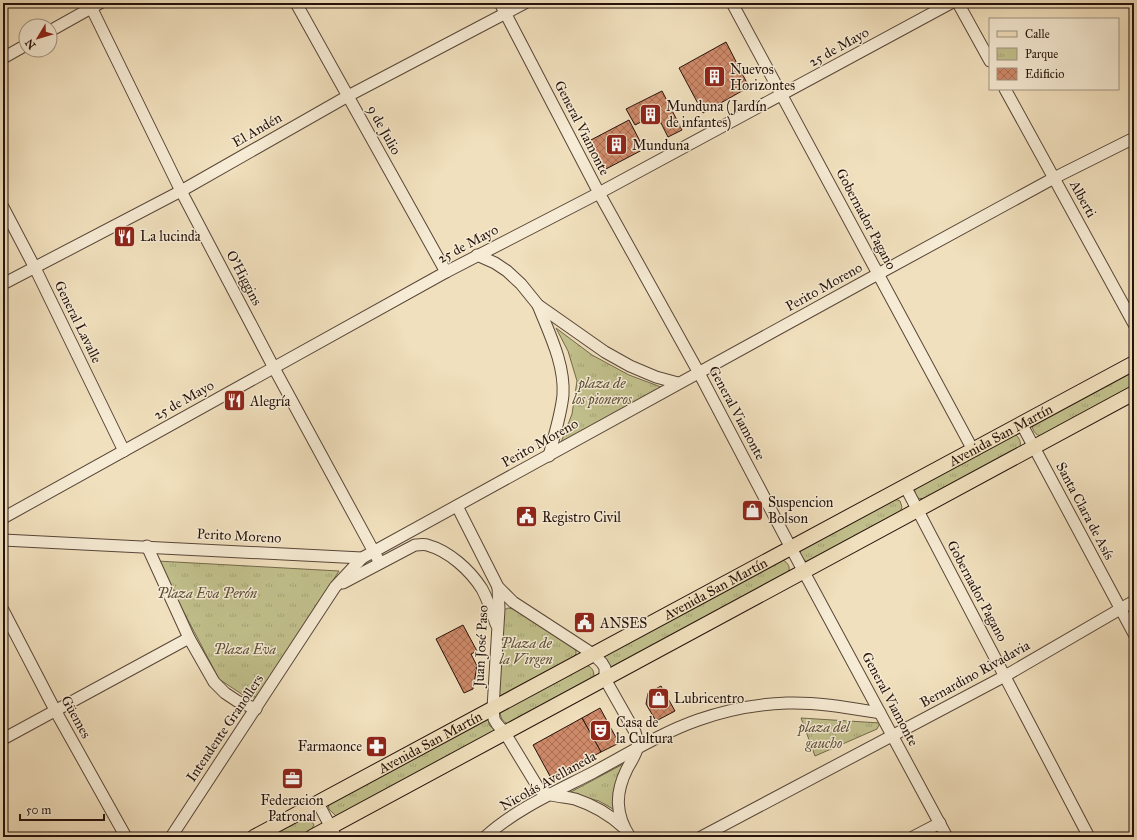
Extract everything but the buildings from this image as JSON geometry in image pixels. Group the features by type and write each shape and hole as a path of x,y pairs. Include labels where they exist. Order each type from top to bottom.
{"main road":[{"name":"Avenida San Martín","path":"254,837 1134,362"},
{"name":"Avenida San Martín","path":"312,837 334,832 505,733 1134,393"}],"street":[{"name":"9 de Julio","path":"296,3 446,272"},
{"name":"General Viamonte","path":"500,3 599,193 699,372 791,548 948,837"},
{"name":"El Andén","path":"3,284 181,191 348,96 525,3"},
{"name":"Gobernador Pagano","path":"732,3 973,450"},
{"name":"25 de Mayo","path":"3,518 477,255 599,193 951,3"},
{"path":"958,3 989,59"},
{"path":"58,26 94,4"},
{"name":"O'Higgins","path":"94,4 181,191 274,368 380,563"},
{"path":"3,58 18,50"},
{"name":"Alberti","path":"1006,90 1134,324"},
{"name":"Perito Moreno","path":"3,540 147,546 362,558 549,456 678,383 1054,178 1134,138"},
{"name":"General Lavalle","path":"3,207 35,268 124,451"},
{"path":"477,255 495,263 507,271 521,284 538,305 605,352 630,366 656,377 678,383"},
{"path":"538,305 556,351 563,393 562,405 549,456"},
{"name":"Santa Clara de Asís","path":"1021,423 1134,634"},
{"name":"Gobernador Pagano","path":"905,486 1089,837"},
{"name":"Juan José Paso","path":"457,506 498,587 513,602 593,654 605,668 605,679 638,740 638,749 621,784 618,800 619,812 627,832"},
{"path":"336,587 415,544 427,545 447,554 464,568 481,589 489,604 498,629"},
{"path":"147,546 189,638 214,682 231,697 256,709"},
{"name":"Intendente Granollers","path":"171,837 336,587 362,558"},
{"name":"Juan José Paso","path":"498,587 499,609 493,708 496,724 505,733 536,786 542,792 574,799 587,804 612,817 627,832"},
{"name":"Bernardino Rivadavia","path":"701,837 1005,676 1134,601"},
{"name":"Güemes","path":"3,610 55,710 126,837"},
{"path":"3,739 189,638"},
{"name":"Nicolás Avellaneda","path":"485,837 498,825 550,794 697,721 726,712 758,705 787,703 815,704 880,713"},
{"path":"318,803 334,832"},
{"path":"912,837 940,823"}],"green space":[{"name":"plaza de los pioneros","path":"556,328 592,355 629,375 661,387 560,445 572,414 577,381 568,351"},
{"path":"1134,368 1134,387 1040,436 1033,429 1033,422"},
{"path":"1012,435 1016,435 1018,438 1020,448 926,498 920,499 916,497 915,487"},
{"path":"895,499 900,501 902,507 900,512 809,562 807,562 800,554 801,548"},
{"path":"783,560 788,565 788,573 612,671 602,657"},
{"name":"Plaza Eva","path":"157,561 339,571 258,697 246,697 219,679"},
{"name":"Plaza de la Virgen","path":"508,608 514,609 574,648 576,654 573,657 498,696 504,610"},
{"path":"585,665 589,666 593,670 594,676 592,680 509,724 502,719 500,710"},
{"path":"489,718 489,725 496,731 341,815 336,816 329,809 328,804"},
{"name":"plaza del gaucho","path":"801,718 880,723 877,729 815,756"},
{"path":"625,763 613,809 599,801 569,793"},
{"path":"304,815 309,817 314,825 305,833 292,837 263,837"}],"place":[{"name":"Nuevos Horizontes","path":"714,77"},
{"name":"Munduna (Jardín de infantes)","path":"651,114"},
{"name":"Munduna","path":"617,145"},
{"name":"La lucinda","path":"124,236"},
{"name":"Alegría","path":"235,401"},
{"name":"Suspencion Bolson","path":"752,510"},
{"name":"Registro Civil","path":"526,517"},
{"name":"ANSES","path":"585,623"},
{"name":"Lubricentro","path":"658,698"},
{"name":"Casa de la Cultura","path":"600,730"},
{"name":"Farmaonce","path":"377,746"},
{"name":"Federacion Patronal","path":"292,778"}],"park label":[{"name":"Plaza Eva Perón","path":"207,593"}]}
